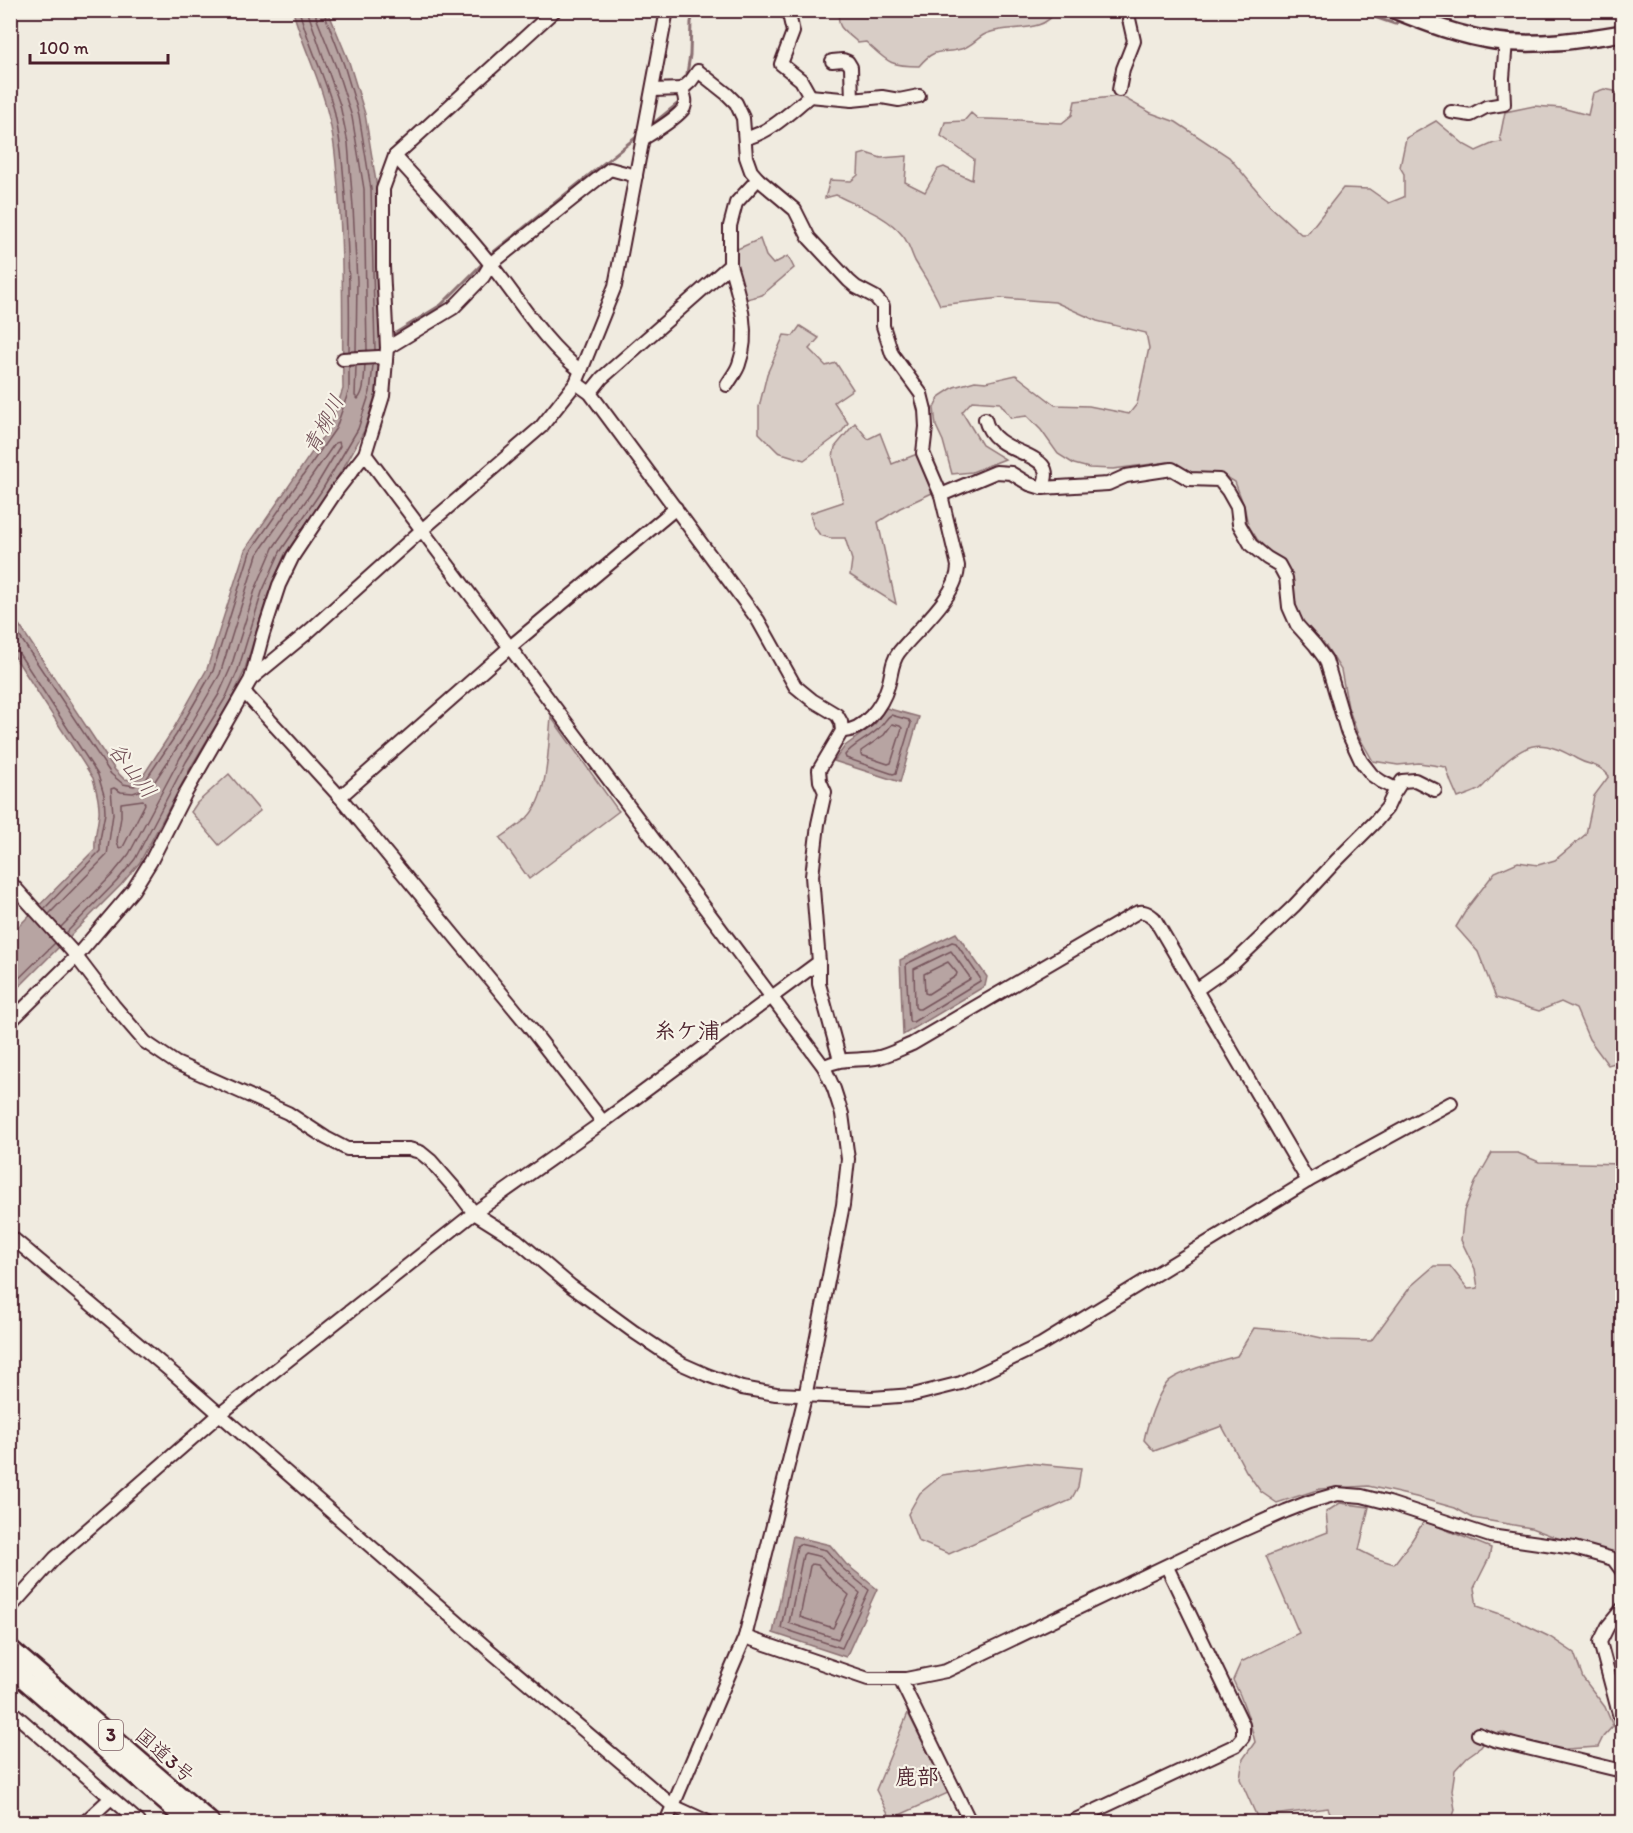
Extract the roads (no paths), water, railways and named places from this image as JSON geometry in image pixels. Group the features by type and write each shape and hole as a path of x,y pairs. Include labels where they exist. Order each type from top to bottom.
{"highway":[{"name":"国道3号","path":"10,1648 211,1822"},
{"name":"国道3号","path":"10,1668 189,1822"}],"main road":[{"path":"1394,10 1409,13 1471,36 1506,41 1547,43 1623,33"}],"street":[{"path":"10,1022 133,890 152,861 185,794 245,693 279,585 293,556 337,490 365,454 383,396 383,189 395,156 555,10"},
{"path":"251,679 307,633 541,427 578,377 615,286 668,10"},
{"path":"788,10 793,32 781,64 801,80 810,96"},
{"path":"1119,90 1134,41 1127,10"},
{"path":"1451,112 1472,115 1486,107 1504,104 1503,78 1506,41"},
{"path":"832,61 843,60 851,67 852,100"},
{"path":"653,90 682,89 698,70 736,104 743,118 746,157 751,171 795,210 809,238 849,281 856,288 875,297 883,306 883,326 892,354 921,394 926,427 923,453 941,495 958,566 956,582 937,610 898,653 892,663 889,685 884,699 866,722 850,731 842,731"},
{"path":"644,138 684,108 686,98 682,89"},
{"path":"746,138 756,136 810,96 852,100 882,98 899,100 919,96"},
{"path":"395,156 491,264 566,360 758,620 795,686 812,700 837,715 841,722 842,731 819,770 820,781 825,792 818,824 812,876 819,984 840,1060"},
{"path":"343,359 384,355 453,308 483,277 491,264 610,169 636,176"},
{"path":"727,385 739,365 743,347 743,321 739,294 730,265 730,226 736,203 758,179"},
{"path":"590,393 602,378 730,265"},
{"path":"985,418 987,427 998,440 1037,459 1046,469 1048,478 1042,488"},
{"path":"365,454 824,1067 842,1114 848,1159 843,1205 805,1397 745,1637 666,1822"},
{"path":"941,495 996,472 1011,473 1029,484 1042,488 1108,484 1126,476 1172,469 1189,479 1219,480 1228,490 1237,507 1239,524 1251,544 1279,565 1286,578 1289,607 1297,626 1316,645 1326,660 1347,732 1361,761 1372,775 1396,789"},
{"path":"340,797 510,647 676,508"},
{"path":"245,693 340,797 531,1029 603,1122"},
{"path":"1196,990 1233,964 1294,906 1376,821 1387,808 1402,781 1414,780 1436,790"},
{"path":"10,882 74,954 145,1042 176,1063 288,1113 347,1149 409,1149 420,1152 431,1161 474,1213 517,1240 571,1286 634,1332 682,1364 742,1388 776,1394 872,1398 913,1395 961,1383 1040,1345 1308,1181 1451,1102"},
{"path":"824,1067 840,1060 877,1058 912,1044 1140,911 1154,918 1308,1181"},
{"path":"10,1608 55,1558 220,1414 474,1213 603,1122 819,962"},
{"path":"10,1236 220,1414 488,1649 672,1806 708,1822"},
{"path":"745,1637 868,1678 900,1679 946,1671 1216,1542 1286,1511 1337,1494 1362,1496 1389,1503 1490,1536 1574,1548 1613,1559 1623,1571"},
{"path":"1071,1822 1236,1745 1244,1737 1243,1725 1167,1567"},
{"path":"1623,1609 1608,1626 1600,1642 1623,1725"},
{"path":"900,1679 970,1822"},
{"path":"10,1710 139,1822"},
{"path":"1478,1734 1494,1740 1623,1771"},
{"path":"85,1822 111,1798"}],"water":[{"path":"293,11 328,11 349,62 365,114 377,188 381,350 376,393 364,431 348,460 285,554 268,594 244,672 231,700 192,765 140,862 121,885 11,995 11,934 95,849 99,809 93,778 11,651 10,611 115,770 124,779 133,780 143,776 171,733 207,669 245,550 330,426 343,389 341,237 334,148 324,97"},
{"path":"886,708 919,717 900,782 834,761 845,746 875,724"},
{"path":"956,933 987,977 985,986 903,1035 900,960"},
{"path":"793,1536 830,1545 846,1564 877,1589 846,1657 773,1633"}],"waterway":[{"path":"686,80 694,10"},
{"path":"1354,10 1395,24 1402,18"},
{"path":"649,127 681,101"},
{"path":"490,255 639,135"},
{"path":"394,334 441,305 484,262"}],"district":[{"name":"糸ケ浦","path":"687,1030"},
{"name":"鹿部","path":"917,1776"}],"water label":[{"name":"青柳川","path":"323,424"},
{"name":"谷山川","path":"133,770"}]}
